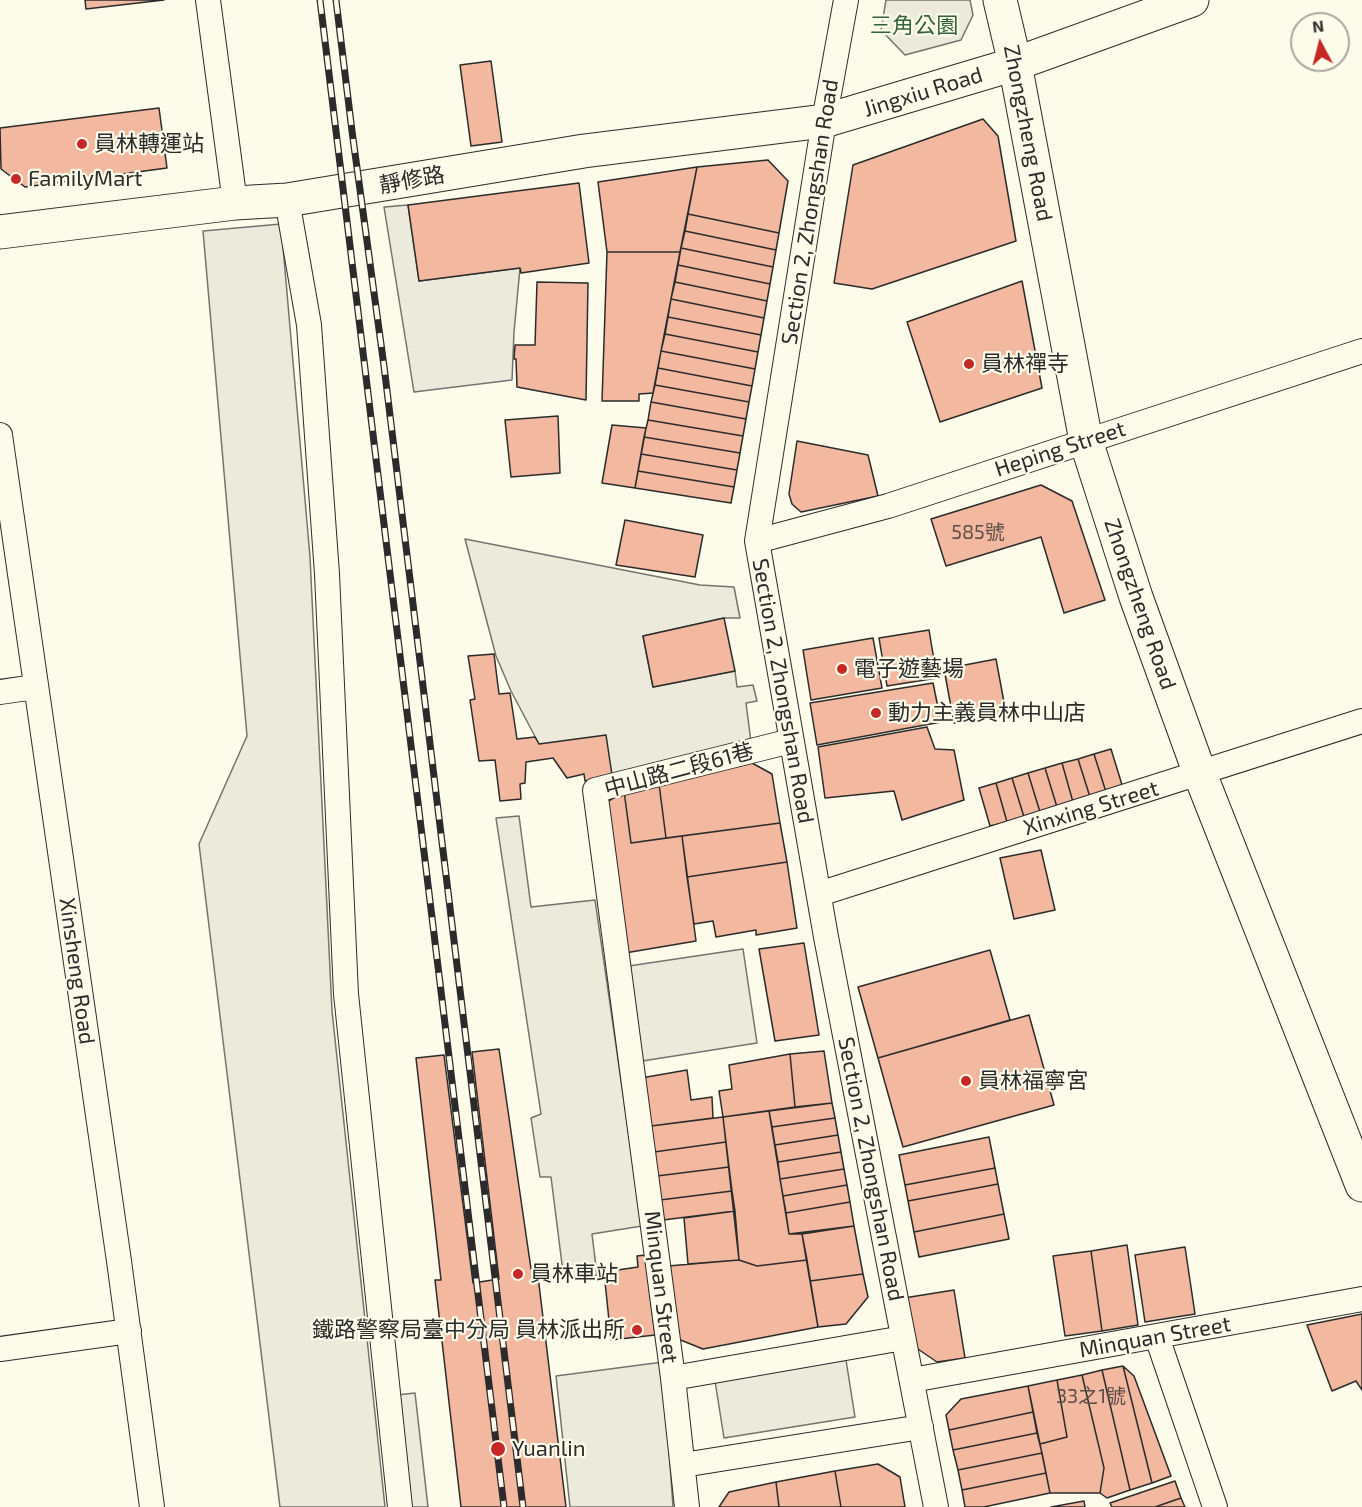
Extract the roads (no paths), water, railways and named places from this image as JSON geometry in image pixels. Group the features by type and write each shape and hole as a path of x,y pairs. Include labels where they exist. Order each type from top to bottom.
{"street":[{"path":"208,0 235,203"},
{"name":"Section 2, Zhongshan Road","path":"846,0 824,121 757,541 819,894 936,1507"},
{"name":"Zhongzheng Road","path":"1000,0 1015,64 1086,441 1136,597 1200,774 1360,1174"},
{"name":"Jingxiu Road","path":"824,121 1015,64 1192,0"},
{"name":"靜修路","path":"0,232 235,203 287,200 584,151 824,121"},
{"path":"287,200 309,325 327,574 346,994 400,1507"},
{"name":"Heping Street","path":"757,541 888,506 1362,351"},
{"name":"Xinsheng Road","path":"0,435 129,1330 152,1507"},
{"path":"0,692 35,687"},
{"name":"Xinxing Street","path":"819,894 1362,721"},
{"name":"中山路二段61巷","path":"618,964 595,790 791,741"},
{"name":"Minquan Street","path":"618,964 673,1378 903,1338"},
{"name":"Minquan Street","path":"912,1380 1362,1299"},
{"path":"0,1349 129,1330"},
{"path":"1157,1337 1215,1507"},
{"path":"673,1378 687,1507"},
{"path":"682,1465 921,1427"}],"railway":[{"path":"320,0 504,1507"},
{"path":"336,0 384,366 523,1507"}],"place":[{"name":"員林轉運站","path":"82,144"},
{"name":"FamilyMart","path":"16,179"},
{"name":"員林禪寺","path":"969,364"},
{"name":"電子遊藝場","path":"842,669"},
{"name":"動力主義員林中山店","path":"876,713"},
{"name":"員林福寧宮","path":"966,1081"},
{"name":"員林車站","path":"518,1274"},
{"name":"鐵路警察局臺中分局 員林派出所","path":"637,1330"},
{"name":"Yuanlin","path":"498,1449"}],"park label":[{"name":"三角公園","path":"914,26"}]}
